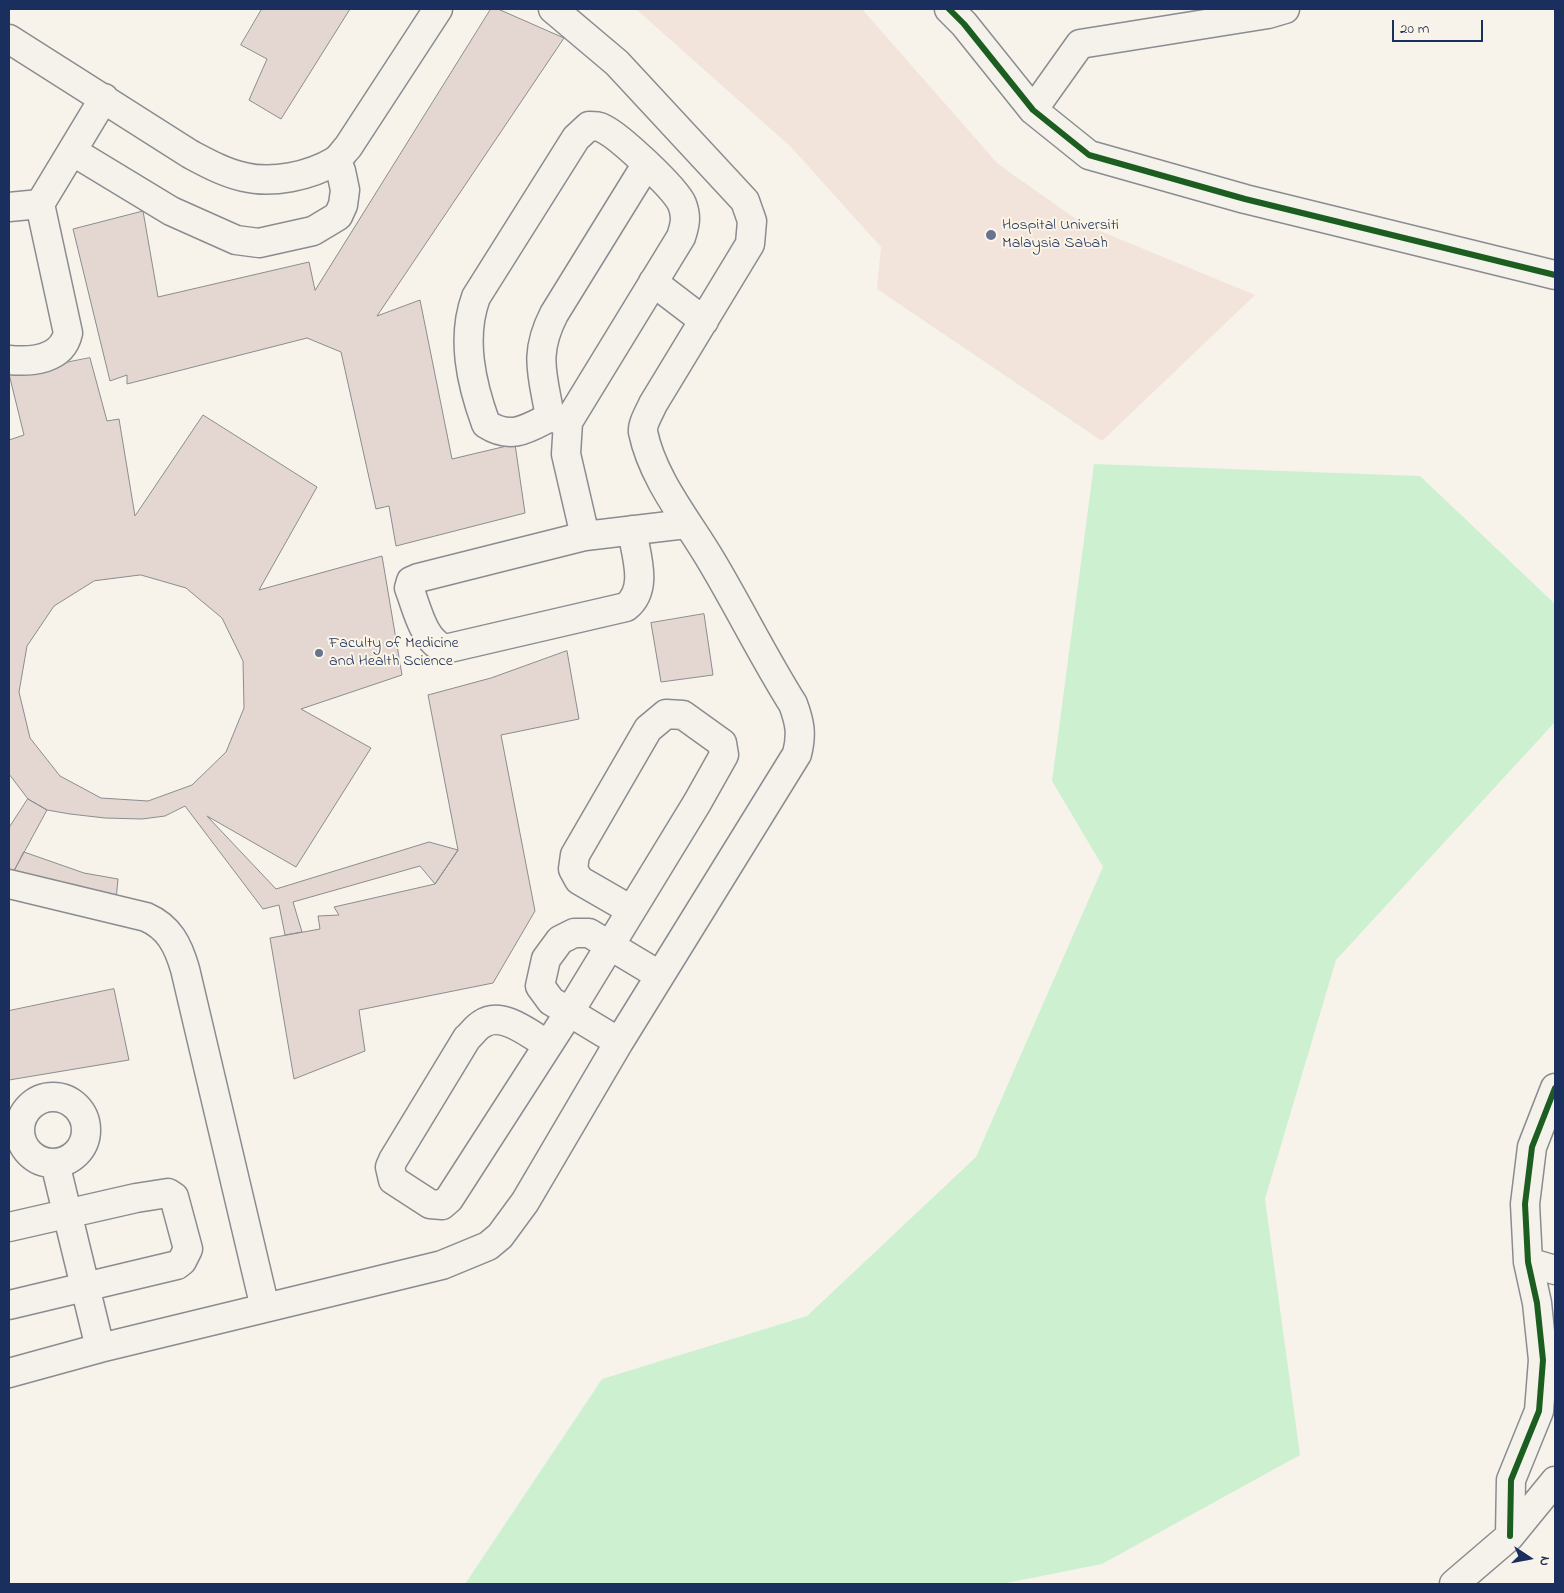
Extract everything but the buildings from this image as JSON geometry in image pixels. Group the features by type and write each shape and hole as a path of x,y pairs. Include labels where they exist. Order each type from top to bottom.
{"street":[{"path":"9,38 190,154 215,167 244,177 267,179 297,176 336,160 348,147 438,9"},
{"path":"9,1373 100,1348 442,1265 466,1257 488,1246 513,1221 525,1202 659,976 797,754 801,726 792,704 711,561 686,524 651,457 643,429 653,404 750,244 752,221 744,201 617,63 553,9"},
{"path":"949,9 964,24 1033,110 1089,155 1245,199 1555,275"},
{"path":"1033,110 1080,44 1268,14 1285,9"},
{"path":"9,360 45,358 56,353 66,341 68,333 40,204 104,98"},
{"path":"589,126 606,130 646,165 677,196 686,219 680,237 653,282 559,419 519,432 495,430 486,424 467,343 469,317 476,297 576,138 583,129 589,126"},
{"path":"72,151 171,211 236,240 259,242 313,230 338,216 343,206 345,190 341,171 336,160"},
{"path":"585,536 559,419 540,360 544,334 554,314 646,165"},
{"path":"9,207 40,204"},
{"path":"653,282 704,321"},
{"path":"632,530 640,588 636,596 626,607 445,649 436,646 428,636 409,588 412,581 585,536 632,530 686,524"},
{"path":"548,1045 512,1023 497,1020 483,1023 467,1038 393,1160 390,1167 393,1180 430,1204 442,1205 449,1199 570,1011 697,804 724,755 722,743 682,715 666,714 648,729 575,855 573,869 579,880 631,910"},
{"path":"9,884 146,917 157,922 171,935 180,950 185,969 264,1308"},
{"path":"619,1042 551,1001 540,986 546,959 560,940 574,933 590,933 659,976"},
{"path":"1510,1536 1511,1480 1539,1411 1543,1360 1537,1303 1528,1262 1525,1204 1532,1147 1555,1088"},
{"path":"55,1163 100,1348"},
{"path":"9,1227 136,1198 168,1193 174,1197 188,1249 186,1256 178,1265 9,1305"},
{"path":"1528,1262 1555,1270"},
{"path":"1528,1262 1555,1290"},
{"path":"1455,1584 1510,1536 1555,1481"}],"shaded area":[{"name":"Hospital Universiti Malaysia Sabah","path":"636,9 862,9 998,164 1083,224 1255,295 1102,441 877,289 881,247 791,147"}],"green space":[{"path":"1094,464 1420,476 1555,604 1555,722 1336,960 1265,1199 1300,1455 1102,1564 1002,1584 465,1584 602,1379 807,1316 976,1157 1103,867 1052,781"}],"cycle path":[{"path":"949,9 964,24 1033,110 1089,155 1245,199 1555,275"},
{"path":"1510,1536 1511,1480 1539,1411 1543,1360 1537,1303 1528,1262 1525,1204 1532,1147 1555,1088"}],"place":[{"name":"Hospital Universiti Malaysia Sabah","path":"991,235"},
{"name":"Faculty of Medicine and Health Science","path":"319,653"}]}
